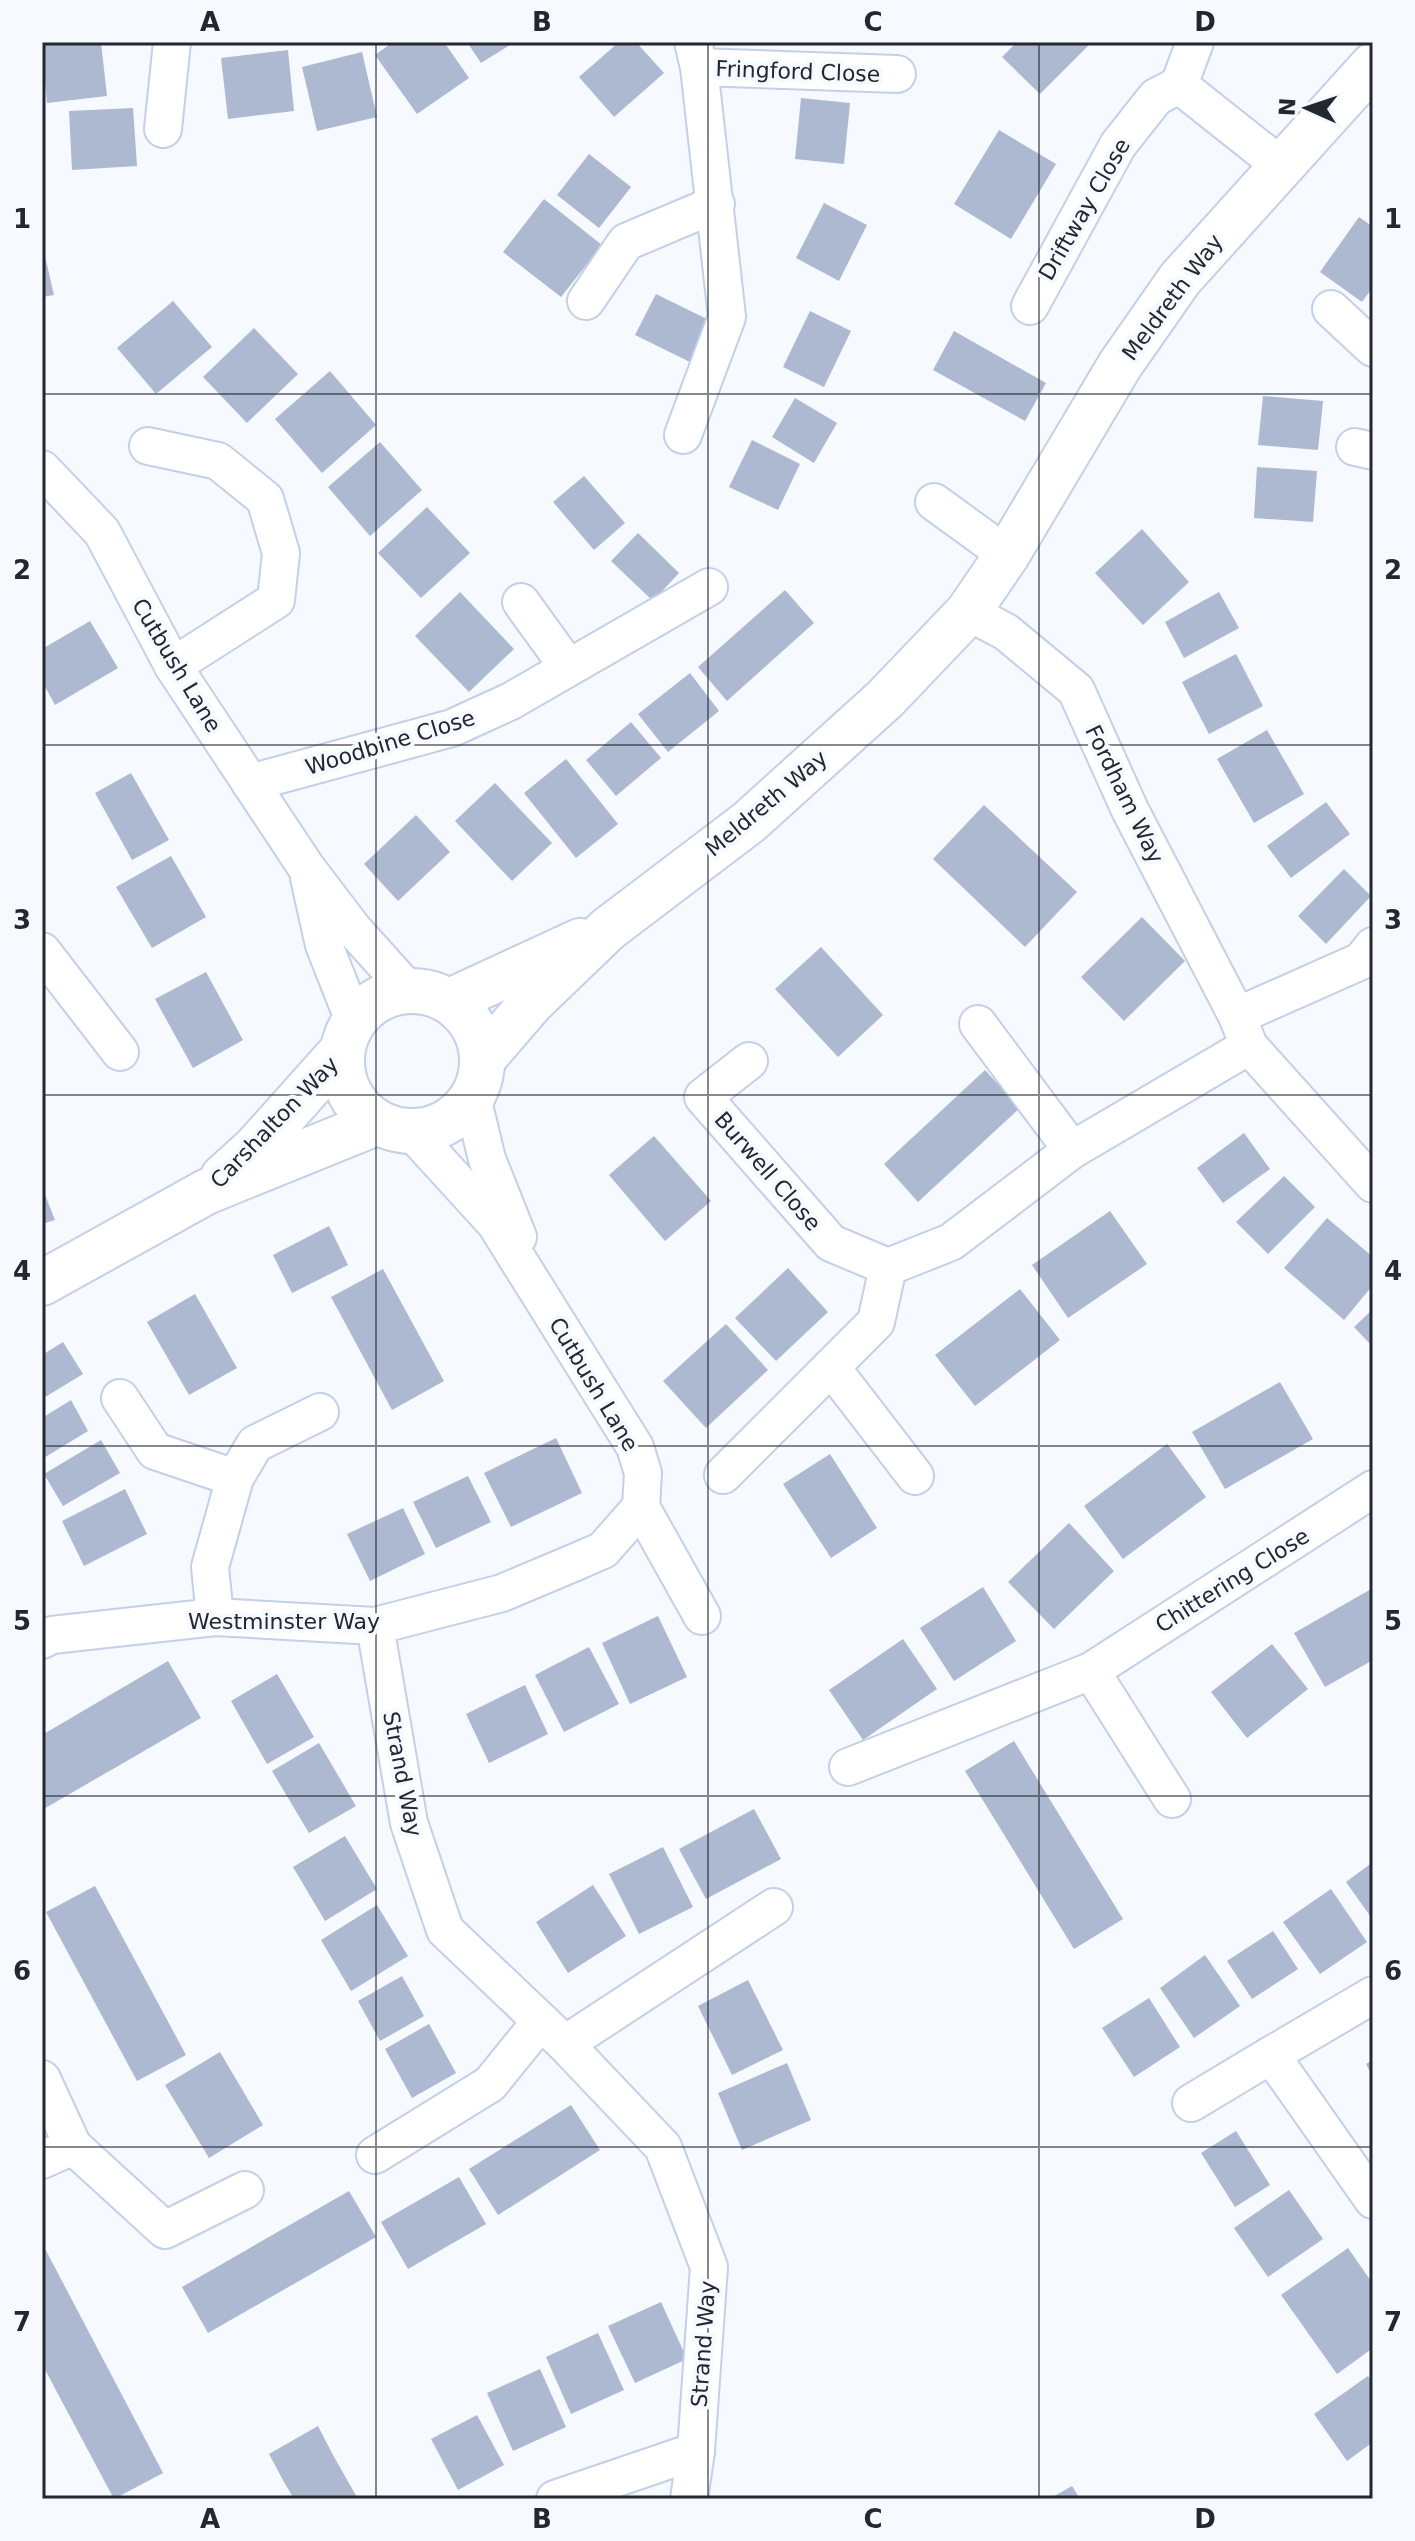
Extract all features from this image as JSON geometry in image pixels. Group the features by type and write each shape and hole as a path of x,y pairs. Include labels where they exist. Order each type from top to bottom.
{"street":[{"path":"163,129 172,42"},
{"path":"1195,42 1179,85 1280,165"},
{"name":"Fringford Close","path":"683,435 727,317 696,55 897,74"},
{"name":"Meldreth Way","path":"477,1079 531,1003 608,929 749,822 885,699 968,612 1007,555 1128,353 1180,279 1373,65"},
{"name":"Driftway Close","path":"1030,306 1118,145 1156,97 1179,85"},
{"path":"586,301 626,242 716,204"},
{"path":"1331,309 1373,348"},
{"path":"148,446 218,461 265,499 281,553 276,600 173,666"},
{"name":"Cutbush Lane","path":"42,469 102,532 173,666 306,867 354,930 429,996"},
{"path":"934,502 1007,555"},
{"name":"Woodbine Close","path":"250,783 452,728 511,701 709,587"},
{"path":"521,602 568,667"},
{"name":"Fordham Way","path":"968,612 1006,632 1076,690 1130,810 1243,1031 1373,1184"},
{"name":"Cutbush Lane","path":"306,867 348,1036"},
{"name":"Meldreth Way","path":"429,996 608,929"},
{"path":"723,1475 876,1322 888,1267 951,1242 1072,1150 1243,1031 1361,961 1373,946"},
{"path":"42,951 120,1052"},
{"path":"383,996 429,996 469,1019 480,1041 477,1079 450,1121 427,1130 394,1127 353,1100 343,1078 348,1036 383,996"},
{"path":"978,1024 1072,1150"},
{"name":"Carshalton Way","path":"206,1192 255,1148 348,1036"},
{"name":"Burwell Close","path":"749,1061 703,1097 831,1243 888,1267"},
{"name":"Cutbush Lane","path":"477,1079 487,1159 533,1284"},
{"name":"Cutbush Lane","path":"394,1127 495,1223 635,1447 643,1473 641,1507 702,1616"},
{"name":"Carshalton Way","path":"42,1283 206,1192 394,1127"},
{"path":"831,1367 915,1476"},
{"path":"120,1398 155,1451 235,1478"},
{"path":"215,1617 210,1567 235,1478 255,1444 320,1412"},
{"name":"Chittering Close","path":"848,1767 1091,1671 1373,1489"},
{"name":"Westminster Way","path":"42,1640 52,1635 215,1617 375,1626 502,1593 603,1550 641,1507"},
{"name":"Strand Way","path":"375,1626 409,1823 445,1930 553,2033 663,2147 709,2267 696,2451 689,2499"},
{"path":"1091,1671 1172,1799"},
{"path":"375,2155 490,2084 553,2033 774,1907"},
{"path":"1191,2103 1373,1995"},
{"path":"1271,2055 1373,2200"},
{"path":"42,2079 57,2153 165,2230 245,2190"},
{"path":"555,2499 696,2451"}],"building":[{"path":"101,42 107,96 47,103 42,44"},
{"path":"393,42 444,42 469,78 417,114 375,55"},
{"path":"467,42 515,42 481,63"},
{"path":"619,42 636,42 664,73 614,117 579,77"},
{"path":"1017,42 1092,42 1040,94 1002,57"},
{"path":"288,50 294,111 228,119 221,58"},
{"path":"362,52 377,117 317,131 302,67"},
{"path":"801,98 850,103 844,164 795,159"},
{"path":"133,108 137,166 72,170 69,111"},
{"path":"999,130 1056,164 1011,239 954,204"},
{"path":"589,154 631,187 599,228 557,195"},
{"path":"544,199 602,245 561,297 503,252"},
{"path":"824,203 867,225 839,281 796,258"},
{"path":"1359,217 1373,227 1373,287 1362,302 1320,272"},
{"path":"42,243 54,295 42,297"},
{"path":"656,294 711,321 690,362 635,335"},
{"path":"173,301 212,347 156,394 117,348"},
{"path":"810,311 851,331 824,387 783,367"},
{"path":"254,328 298,374 247,423 203,377"},
{"path":"954,331 1046,383 1025,421 933,370"},
{"path":"330,371 376,425 322,473 275,419"},
{"path":"1263,396 1323,401 1318,450 1258,445"},
{"path":"795,398 837,423 814,463 772,437"},
{"path":"752,440 800,464 778,510 729,487"},
{"path":"380,442 422,490 370,536 328,487"},
{"path":"1257,467 1317,471 1313,522 1254,518"},
{"path":"584,476 625,523 594,550 553,502"},
{"path":"427,507 470,553 421,598 378,553"},
{"path":"1142,529 1189,582 1143,625 1095,573"},
{"path":"638,533 679,573 653,601 611,561"},
{"path":"785,590 814,623 727,701 698,667"},
{"path":"460,592 514,649 469,692 415,636"},
{"path":"1219,592 1239,628 1184,658 1165,622"},
{"path":"90,621 118,668 55,705 42,681 42,649"},
{"path":"1236,654 1263,706 1209,734 1182,682"},
{"path":"690,673 719,711 668,752 638,714"},
{"path":"631,722 661,758 616,796 586,760"},
{"path":"1267,730 1304,794 1254,823 1217,759"},
{"path":"566,759 618,824 576,858 524,793"},
{"path":"131,773 169,840 132,860 95,793"},
{"path":"495,783 552,843 512,881 455,821"},
{"path":"1326,802 1350,834 1291,878 1267,846"},
{"path":"984,805 1077,892 1025,947 933,859"},
{"path":"416,815 450,852 398,901 364,864"},
{"path":"171,856 206,917 152,948 116,887"},
{"path":"1344,869 1371,896 1326,944 1298,916"},
{"path":"1142,917 1185,961 1124,1021 1081,977"},
{"path":"821,947 883,1015 838,1057 775,989"},
{"path":"206,972 243,1040 193,1068 155,999"},
{"path":"985,1070 1020,1108 918,1202 884,1164"},
{"path":"1244,1133 1270,1169 1223,1203 1197,1168"},
{"path":"654,1136 711,1201 665,1241 609,1175"},
{"path":"1284,1176 1315,1207 1268,1254 1236,1222"},
{"path":"42,1187 55,1220 42,1224"},
{"path":"1110,1211 1147,1264 1068,1318 1032,1265"},
{"path":"1327,1218 1373,1257 1373,1285 1344,1320 1284,1268"},
{"path":"329,1226 348,1265 292,1293 273,1255"},
{"path":"788,1268 828,1312 776,1361 735,1318"},
{"path":"383,1269 444,1381 392,1410 331,1297"},
{"path":"1020,1289 1060,1340 975,1406 935,1355"},
{"path":"195,1294 237,1368 189,1395 147,1322"},
{"path":"1373,1309 1373,1347 1354,1327"},
{"path":"726,1324 768,1370 706,1428 663,1381"},
{"path":"63,1342 83,1374 42,1399 42,1355"},
{"path":"1280,1382 1313,1439 1225,1489 1192,1432"},
{"path":"71,1400 88,1431 42,1459 42,1418"},
{"path":"556,1438 582,1493 511,1527 484,1473"},
{"path":"101,1440 120,1473 63,1506 44,1474"},
{"path":"1167,1444 1206,1497 1123,1559 1084,1506"},
{"path":"830,1454 877,1528 831,1558 783,1484"},
{"path":"468,1476 491,1522 436,1548 413,1502"},
{"path":"125,1489 147,1534 84,1566 62,1521"},
{"path":"403,1508 425,1554 370,1581 347,1534"},
{"path":"1069,1523 1114,1571 1054,1629 1008,1582"},
{"path":"983,1587 1016,1641 954,1681 920,1628"},
{"path":"1373,1588 1373,1660 1325,1687 1294,1633"},
{"path":"658,1616 687,1677 630,1704 602,1643"},
{"path":"903,1639 937,1689 863,1740 829,1690"},
{"path":"1272,1644 1308,1689 1247,1738 1211,1692"},
{"path":"589,1647 619,1704 564,1732 535,1675"},
{"path":"168,1661 201,1718 42,1810 42,1735"},
{"path":"277,1674 314,1737 267,1764 231,1701"},
{"path":"525,1685 548,1734 489,1763 466,1714"},
{"path":"1014,1741 1123,1919 1074,1949 965,1771"},
{"path":"319,1743 356,1806 309,1833 272,1771"},
{"path":"754,1809 781,1859 706,1899 679,1849"},
{"path":"345,1836 377,1889 325,1921 293,1867"},
{"path":"663,1847 693,1907 639,1934 609,1874"},
{"path":"1373,1862 1373,1920 1346,1882"},
{"path":"593,1885 626,1936 568,1973 536,1922"},
{"path":"95,1886 186,2055 137,2081 46,1912"},
{"path":"1331,1889 1367,1942 1320,1974 1283,1922"},
{"path":"377,1905 408,1956 351,1991 321,1940"},
{"path":"1273,1931 1298,1969 1252,1999 1227,1961"},
{"path":"1205,1955 1240,2006 1194,2038 1160,1988"},
{"path":"402,1976 424,2016 380,2041 358,2001"},
{"path":"748,1980 783,2050 732,2075 698,2006"},
{"path":"1149,1998 1180,2047 1134,2077 1102,2028"},
{"path":"429,2024 456,2073 412,2098 385,2049"},
{"path":"220,2052 263,2125 209,2158 165,2085"},
{"path":"1373,2060 1373,2077 1366,2064"},
{"path":"787,2063 811,2120 742,2150 718,2093"},
{"path":"571,2105 600,2150 498,2215 469,2169"},
{"path":"1236,2131 1270,2185 1235,2207 1201,2153"},
{"path":"459,2177 486,2224 408,2269 381,2222"},
{"path":"1289,2190 1323,2239 1268,2277 1234,2228"},
{"path":"349,2191 376,2237 208,2333 182,2287"},
{"path":"42,2243 163,2473 114,2499 42,2364"},
{"path":"1348,2248 1373,2284 1373,2348 1337,2374 1281,2295"},
{"path":"661,2302 687,2359 635,2383 608,2326"},
{"path":"598,2333 624,2390 571,2414 546,2357"},
{"path":"540,2369 566,2427 513,2451 487,2393"},
{"path":"1368,2376 1373,2383 1373,2442 1347,2461 1314,2414"},
{"path":"477,2415 504,2465 458,2490 431,2439"},
{"path":"318,2426 358,2499 294,2499 284,2482 269,2454"},
{"path":"1072,2486 1080,2499 1049,2499"}]}
